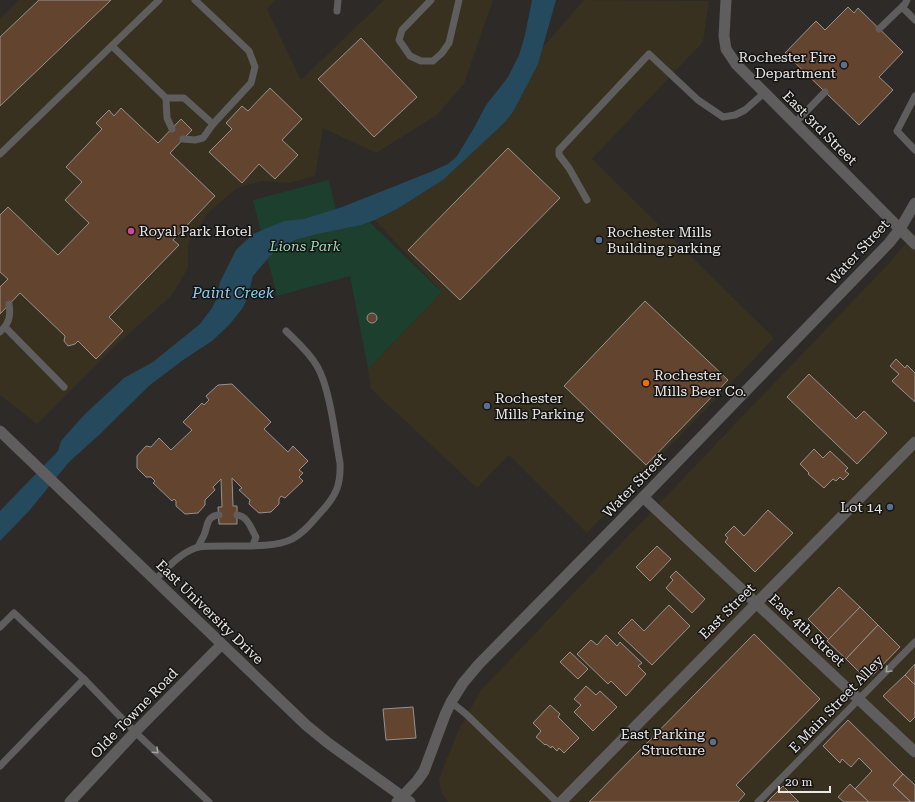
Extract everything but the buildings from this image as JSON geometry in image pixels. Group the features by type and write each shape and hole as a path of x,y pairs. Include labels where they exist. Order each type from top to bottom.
{"street":[{"name":"East 3rd Street","path":"726,0 724,36 726,49 736,64 915,244"},
{"name":"Water Street","path":"403,800 424,771 451,702 463,683 479,664 885,247 900,229 915,203"},
{"name":"East University Drive","path":"0,431 221,645 306,725 403,800"},
{"name":"East Street","path":"561,802 915,442"},
{"name":"East 4th Street","path":"643,497 915,752"},
{"name":"Olde Towne Road","path":"70,802 135,732 221,645"}],"lane":[{"path":"0,154 159,0"},
{"path":"183,139 195,140 203,138 213,124 251,84 255,67 249,51 194,0"},
{"path":"337,11 338,0"},
{"path":"431,0 402,30 399,40 410,56 421,61 433,61 442,53 449,43 459,0"},
{"path":"879,29 905,4 906,0"},
{"path":"902,7 915,20"},
{"path":"112,46 166,98 167,118 172,129"},
{"path":"587,200 569,168 559,155 559,150 649,54 698,100 723,117 735,115 764,93"},
{"path":"794,124 825,92"},
{"path":"915,96 897,131 915,150"},
{"path":"166,98 184,98 213,124"},
{"path":"9,304 9,321 2,330 64,387"},
{"path":"155,580 188,550 198,547 275,544 290,540 302,533 330,502 337,490 340,476 340,463 324,382 318,368 309,354 286,331"},
{"path":"237,515 240,515 247,520 256,537 253,545"},
{"path":"198,547 205,533 207,521 210,518 218,516"},
{"path":"0,627 14,613 84,679 135,732 209,802"},
{"name":"E Main Street Alley","path":"758,802 915,642"},
{"path":"0,766 84,679"},
{"path":"451,702 466,714 561,802"}],"shaded area":[{"path":"19,0 275,0 267,9 301,80 384,0 493,0 464,84 437,115 376,153 323,128 315,176 289,183 262,181 237,188 209,212 188,243 188,268 172,295 112,349 37,424 0,395 0,19"},
{"path":"584,0 709,1 703,42 592,159 774,338 587,533 509,455 477,488 371,389 368,369 442,292 375,220 397,209 443,180 513,112 537,64 542,48"},
{"path":"915,233 915,802 448,802 441,792 439,779 458,731 481,690 889,263"}],"green space":[{"name":"Lions Park","path":"329,180 339,224 361,214 442,292 368,369 350,276 277,296 253,200"}],"water":[{"name":"Paint Creek","path":"532,0 556,0 538,64 513,112 505,122 443,180 397,209 361,225 295,240 279,248 253,276 247,299 242,309 229,325 212,341 183,360 150,385 69,462 29,511 0,541 0,511 58,451 61,441 85,414 124,378 153,362 200,324 216,300 220,282 236,250 253,234 284,221 304,219 342,207 428,173 448,164 457,156 486,105 508,77 519,55 525,35"}],"place":[{"name":"Rochester Fire Department","path":"844,65"},
{"name":"Royal Park Hotel","path":"131,231"},
{"name":"Rochester Mills Building parking","path":"599,240"},
{"name":"Rochester Mills Beer Co.","path":"646,383"},
{"name":"Rochester Mills Parking","path":"487,406"},
{"name":"Lot 14","path":"890,507"},
{"name":"East Parking Structure","path":"713,742"}]}
